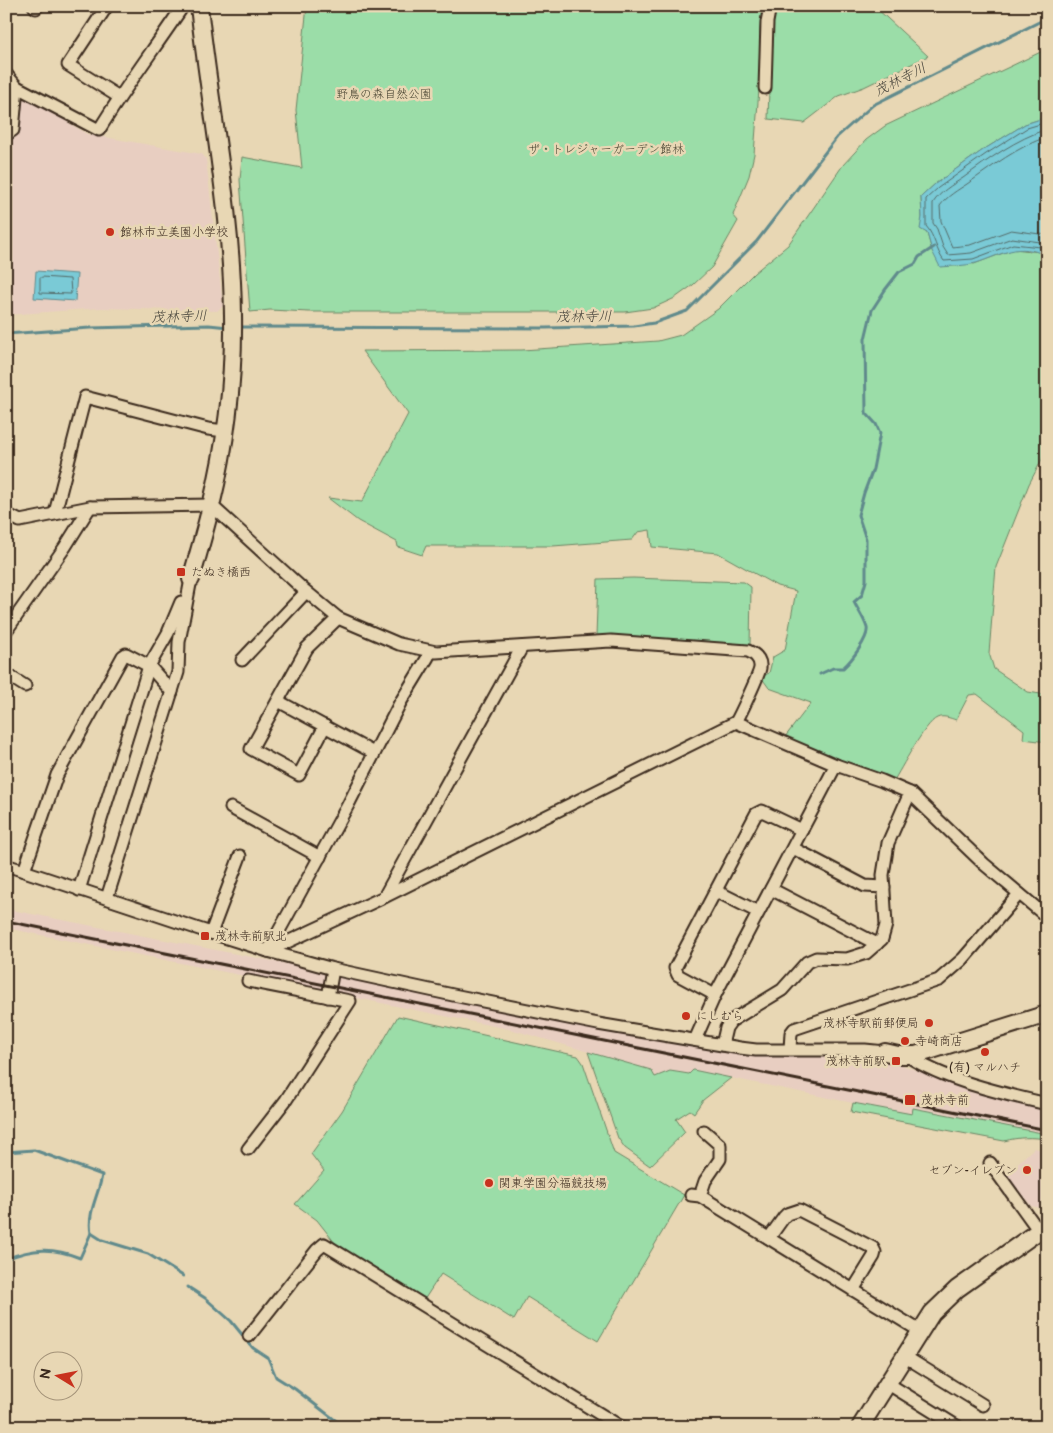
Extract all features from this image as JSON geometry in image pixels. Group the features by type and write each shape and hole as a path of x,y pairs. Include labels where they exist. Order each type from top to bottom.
{"street":[{"path":"34,6 36,8 38,6"},
{"path":"108,6 68,65 119,97"},
{"path":"6,74 17,87 99,130 119,97 149,58 183,6"},
{"path":"108,898 172,692 179,663 179,642 191,580 211,505 225,431 230,383 233,318 230,256 200,6"},
{"path":"765,88 767,22 770,6"},
{"path":"6,135 13,130 17,87"},
{"path":"55,513 84,397 208,429 225,431"},
{"path":"6,514 20,521 90,507 211,505 306,592 338,618 400,644 428,651 611,641 748,651 754,653 757,657 760,669 736,722 384,897 268,951"},
{"path":"6,630 65,547 90,507"},
{"path":"79,890 149,666 168,634 191,580"},
{"path":"242,660 306,592"},
{"path":"325,726 299,775 251,749 307,648 338,618"},
{"path":"384,897 522,647"},
{"path":"268,951 320,857 400,703 428,658 428,651"},
{"path":"24,871 57,775 123,656 126,654 149,666 172,692"},
{"path":"6,674 25,686"},
{"path":"278,701 374,753"},
{"path":"736,722 836,765 910,793 984,864 1047,917"},
{"path":"695,1040 715,994 836,765"},
{"path":"722,1045 726,1028 730,1021 782,990 807,962 816,958 847,959 866,953 882,939 886,925 883,875 888,843 910,793"},
{"path":"231,808 320,857"},
{"path":"715,994 678,975 675,968 756,814 762,811 802,830"},
{"path":"793,848 866,886 884,887"},
{"path":"211,933 240,856"},
{"path":"6,865 211,933 333,969 598,1024 756,1050 865,1050 908,1056 1047,1014"},
{"path":"771,889 877,944"},
{"path":"716,891 758,912"},
{"path":"790,1050 791,1033 794,1029 939,980 964,959 1019,894"},
{"path":"328,997 333,969"},
{"path":"248,980 350,1001 286,1100 248,1149"},
{"path":"908,1056 942,1073 993,1090 1047,1104"},
{"path":"704,1131 720,1145 721,1155 696,1196 770,1238 920,1331"},
{"path":"860,1427 932,1313 957,1289 1043,1228 990,1163"},
{"path":"770,1238 784,1217 799,1210 873,1248 874,1256 853,1290"},
{"path":"249,1336 317,1250 324,1244 621,1427"},
{"path":"904,1356 983,1405"},
{"path":"887,1383 958,1427"}],"shaded area":[{"name":"館林市立美園小学校","path":"21,93 87,134 202,154 206,159 223,306 217,311 101,308 6,315 6,141 18,135"},
{"path":"6,909 328,972 324,992 6,928"},
{"path":"339,975 743,1056 858,1055 886,1059 959,1086 1047,1109 1047,1139 1033,1137 1004,1141 851,1112 853,1103 693,1070 689,1074 670,1071 655,1077 651,1070 513,1030 337,994 334,991 336,978"},
{"path":"1034,1148 1047,1151 1047,1209 1031,1206 1006,1174"}],"green space":[{"name":"ザ・トレジャーガーデン館林","path":"307,6 762,6 754,154 749,176 733,215 738,221 712,267 693,285 675,298 653,308 625,312 309,312 270,310 250,312 240,180 242,157 302,168 296,110"},
{"path":"775,6 874,6 928,56 864,87 839,96 804,123 768,119 771,30"},
{"path":"1047,49 1047,117 1025,124 983,150 935,184 921,197 921,229 927,233 932,251 974,264 1014,249 1040,252 1047,256 1047,450 1029,484 996,567 989,653 994,669 1028,692 1047,695 1047,742 1023,739 1024,730 977,694 969,695 956,720 939,717 926,728 893,782 785,737 811,703 769,688 761,677 769,673 773,657 785,650 796,591 777,586 718,553 652,547 650,530 638,532 632,540 553,546 426,546 422,555 398,547 397,542 358,521 328,498 362,502 408,414 362,351 522,350 658,341 681,335 718,309 754,273 788,245 843,165 866,140 885,126"},
{"path":"633,578 744,582 751,587 750,647 596,637 598,579"},
{"name":"関東学園分福競技場","path":"398,1016 578,1056 583,1063 614,1153 684,1195 598,1341 527,1297 514,1320 441,1274 424,1300 335,1243 317,1220 295,1204 324,1171 311,1154 342,1111"},
{"path":"588,1052 651,1070 655,1077 670,1071 689,1074 693,1070 731,1078 703,1100 694,1113 690,1110 676,1119 685,1132 650,1166 625,1148 618,1138"},
{"path":"853,1103 912,1114 913,1108 1047,1134 1047,1139 1026,1138 1004,1141 851,1112"}],"water":[{"path":"1047,117 1047,256 1037,252 1019,250 1002,253 972,264 940,267 932,251 927,233 920,229 922,217 921,197 935,184 983,150 1025,124"},
{"path":"36,271 77,274 75,301 34,298"}],"waterway":[{"name":"茂林寺川","path":"239,327 545,328 634,326 654,323 687,311 757,241 837,137 873,105 1047,18"},
{"path":"820,674 833,668 843,668 859,649 867,632 865,622 854,602 862,595 866,581 866,539 858,515 873,469 880,433 876,424 866,413 865,339 872,310 899,272 915,264 919,257 934,247"},
{"name":"茂林寺川","path":"6,334 90,328 209,325 228,327"},
{"path":"6,1152 34,1150 102,1175 92,1211 91,1233 102,1240 148,1254 183,1276"},
{"path":"6,1259 16,1255 43,1250 61,1252 80,1258 91,1233"},
{"path":"188,1287 205,1298 231,1321 253,1348 268,1358 276,1377 295,1389 344,1427"}],"railway":[{"path":"6,921 1047,1130"}],"place":[{"name":"館林市立美園小学校","path":"110,232"},
{"name":"たぬき橋西","path":"181,572"},
{"name":"茂林寺前駅北","path":"205,936"},
{"name":"にしむら","path":"686,1016"},
{"name":"茂林寺駅前郵便局","path":"929,1023"},
{"name":"寺崎商店","path":"905,1041"},
{"name":"(有) マルハチ","path":"985,1052"},
{"name":"茂林寺前駅","path":"896,1061"},
{"name":"茂林寺前","path":"910,1100"},
{"name":"セブン-イレブン","path":"1027,1170"},
{"name":"関東学園分福競技場","path":"489,1183"}],"park label":[{"name":"野鳥の森自然公園","path":"384,94"}]}
